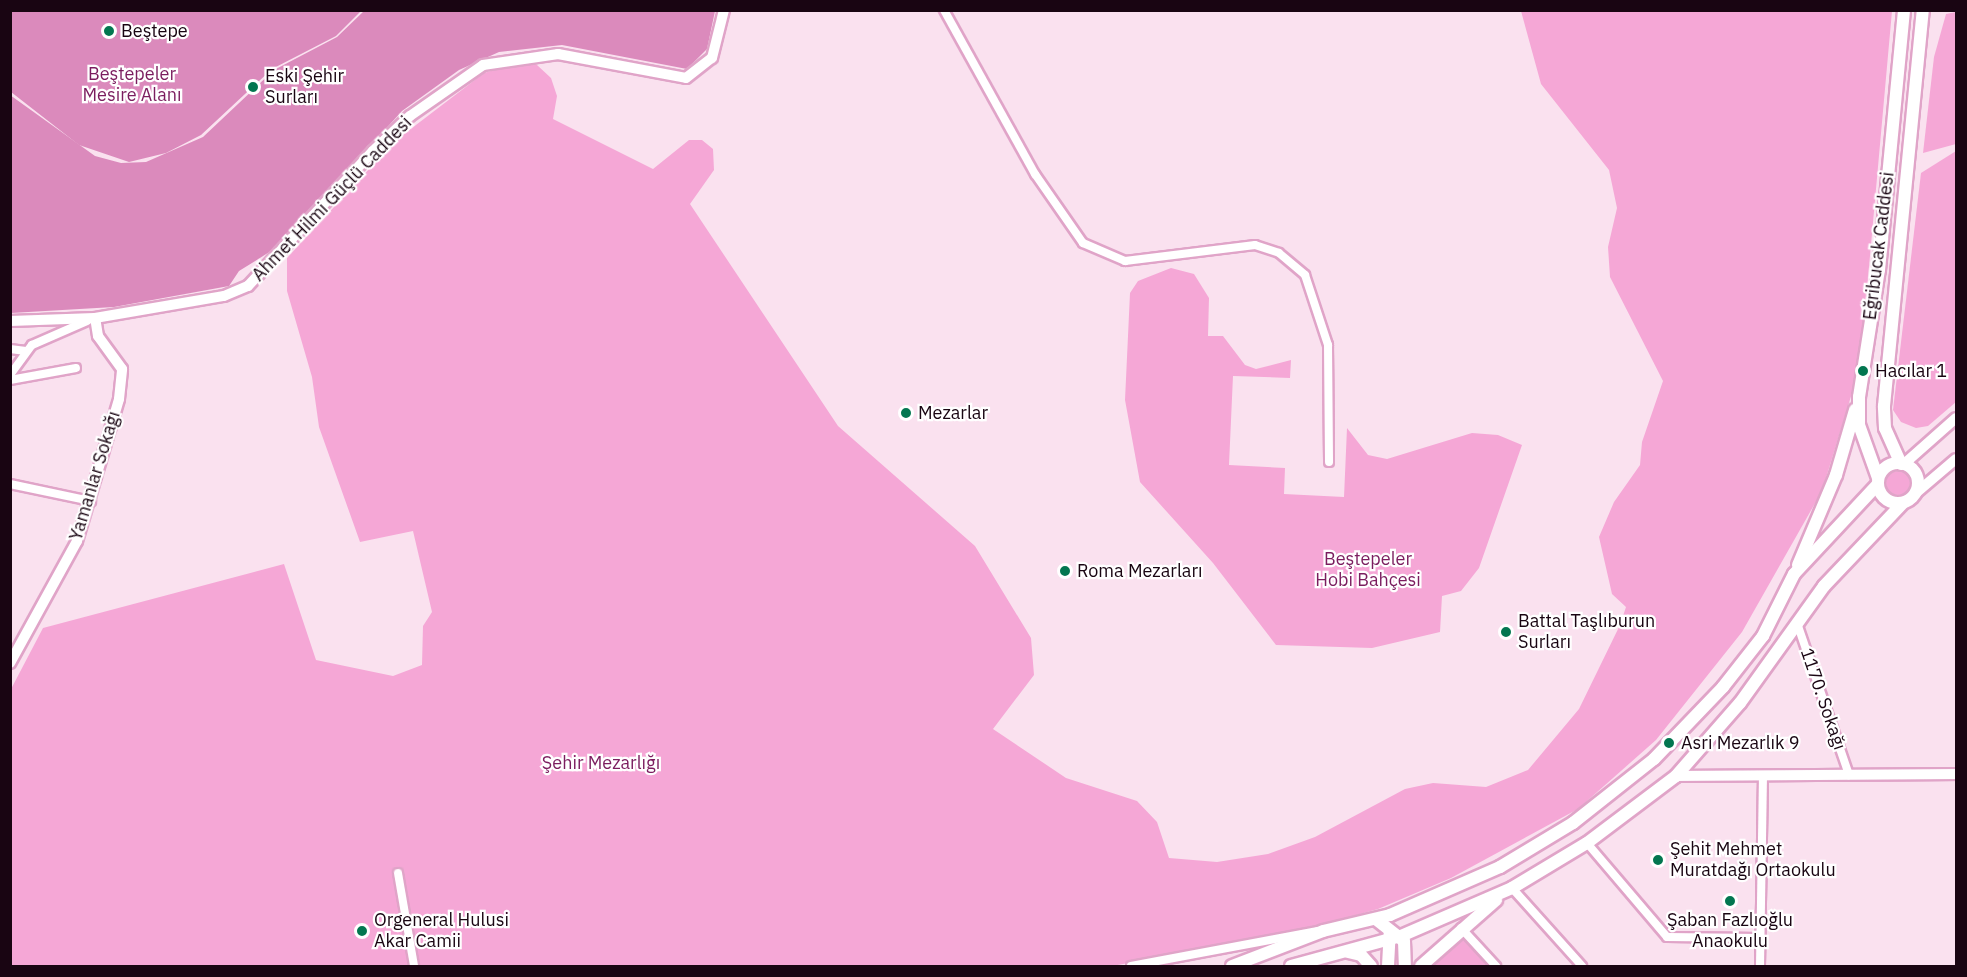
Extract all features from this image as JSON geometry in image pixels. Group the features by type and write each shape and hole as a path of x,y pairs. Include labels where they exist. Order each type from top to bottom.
{"main road":[{"name":"Eğribucak Caddesi","path":"1878,481 1859,425 1858,398 1879,270 1904,10"},
{"name":"Eğribucak Caddesi","path":"1903,464 1885,428 1884,406 1924,11"},
{"path":"1232,966 1323,931 1377,920 1500,867 1573,823 1654,759 1763,636 1794,574 1836,475 1858,398"},
{"path":"1421,966 1460,927 1512,888 1587,843 1676,776 1740,703 1797,623 1861,542 1916,493 1916,475 1903,464 1887,466 1878,481 1794,574"},
{"path":"1878,481 1886,500 1903,503"},
{"path":"1291,966 1347,952 1512,888"},
{"path":"1388,966 1401,910"},
{"path":"1377,920 1407,949 1405,966"},
{"path":"1347,952 1361,955 1371,966"}],"street":[{"name":"Ahmet Hilmi Güçlü Caddesi","path":"10,321 95,318 224,296 248,286 373,151 410,116 483,65 558,54 686,78 711,58 724,10"},
{"path":"944,10 1040,183 1083,243 1125,261 1255,245 1278,253 1305,275 1328,345 1329,462"},
{"path":"10,377 26,351 47,336 95,318"},
{"name":"Yamanlar Sokağı","path":"10,663 77,541 91,501 123,380 118,358 98,336 95,318"},
{"path":"10,349 26,351"},
{"path":"10,377 76,368"},
{"path":"1903,464 1956,417"},
{"path":"1916,493 1956,459"},
{"path":"10,484 91,501"},
{"name":"1170. Sokağı","path":"1797,623 1848,776"},
{"path":"1676,776 1763,778 1956,774"},
{"path":"1760,966 1763,778"},
{"path":"1587,843 1666,937 1759,938"},
{"path":"398,873 414,966"},
{"path":"1512,888 1582,966"},
{"path":"1460,927 1496,966"},
{"path":"1131,966 1303,930 1323,931"}],"green space":[{"name":"Beştepeler Mesire Alanı","path":"10,11 361,11 336,36 272,69 201,135 166,153 129,162 79,145 11,92"},
{"path":"364,11 715,11 707,49 687,69 562,45 499,52 459,70 402,111 279,246 239,271 229,286 114,307 11,313 10,95 95,156 121,163 146,162 203,137 274,70 337,37"},
{"name":"Şehir Mezarlığı","path":"1521,11 1892,11 1860,367 1822,491 1742,632 1656,740 1578,809 1451,878 1378,909 1281,936 1112,966 11,966 10,691 43,628 284,564 316,660 393,676 422,665 423,626 432,612 413,531 360,542 319,427 312,377 287,291 287,258 395,141 484,73 518,63 537,65 551,78 557,96 553,119 653,169 689,140 702,140 713,149 714,170 690,204 838,426 975,546 1031,638 1034,675 993,729 1066,778 1137,801 1157,822 1169,858 1217,862 1268,854 1315,837 1405,789 1433,783 1486,787 1528,770 1579,709 1620,625 1626,607 1612,594 1599,537 1614,502 1640,465 1642,442 1663,381 1610,277 1608,247 1617,208 1609,170 1541,84"},
{"path":"1956,12 1956,144 1923,153 1934,57 1946,14"},
{"path":"1956,151 1956,402 1928,426 1916,428 1901,422 1893,410 1921,173"},
{"name":"Beştepeler Hobi Bahçesi","path":"1171,268 1194,274 1209,298 1208,336 1223,336 1245,365 1256,369 1291,360 1290,378 1233,376 1229,465 1285,468 1284,494 1344,497 1347,428 1368,455 1387,459 1472,433 1498,435 1522,445 1479,568 1461,591 1442,596 1440,632 1372,648 1276,645 1213,563 1140,482 1125,400 1130,293 1138,281"},
{"path":"1898,471 1906,475 1910,483 1906,491 1898,495 1890,491 1886,483 1890,475"},
{"path":"1453,928 1488,966 1434,966 1423,955"}],"place":[{"name":"Beştepe","path":"109,31"},
{"name":"Eski Şehir Surları","path":"253,87"},
{"name":"Hacılar 1","path":"1863,371"},
{"name":"Mezarlar","path":"906,413"},
{"name":"Roma Mezarları","path":"1065,571"},
{"name":"Battal Taşlıburun Surları","path":"1506,632"},
{"name":"Asri Mezarlık 9","path":"1669,743"},
{"name":"Şehit Mehmet Muratdağı Ortaokulu","path":"1658,860"},
{"name":"Şaban Fazlıoğlu Anaokulu","path":"1730,901"},
{"name":"Orgeneral Hulusi Akar Camii","path":"362,931"}]}
